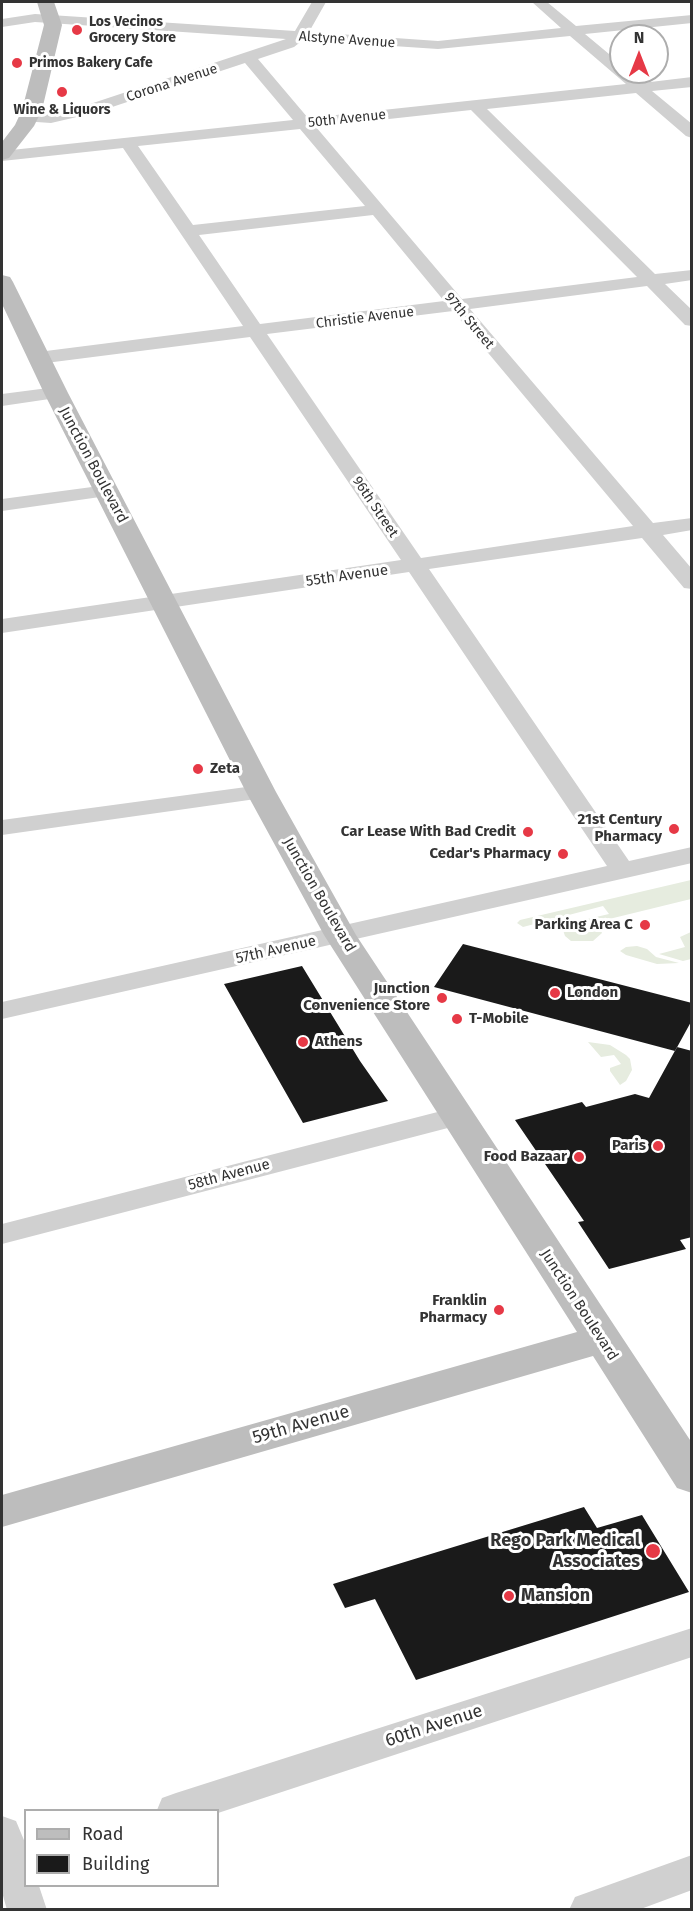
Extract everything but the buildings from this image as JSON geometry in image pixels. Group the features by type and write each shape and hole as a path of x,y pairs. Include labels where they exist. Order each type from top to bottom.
{"main road":[{"path":"2,155 32,110 53,25 49,10"},
{"name":"Corona Avenue","path":"8,118 28,118"},
{"name":"Junction Boulevard","path":"2,282 7,307 38,358 261,792 340,935 692,1477"},
{"name":"59th Avenue","path":"2,1511 602,1339"}],"street":[{"path":"299,36 319,2"},
{"path":"539,2 692,133"},
{"name":"Alstyne Avenue","path":"2,22 35,18 49,10 299,36 438,45 692,19"},
{"name":"Corona Avenue","path":"28,118 51,118 88,110 289,44 299,36"},
{"name":"97th Street","path":"249,58 692,583"},
{"name":"50th Avenue","path":"2,155 692,82"},
{"path":"474,105 692,321"},
{"name":"96th Street","path":"128,143 623,871"},
{"path":"188,231 375,210"},
{"name":"Christie Avenue","path":"38,358 457,307 692,275"},
{"path":"2,400 56,393"},
{"path":"2,505 107,491"},
{"name":"55th Avenue","path":"2,626 692,524"},
{"path":"2,828 261,792"},
{"name":"57th Avenue","path":"2,1011 692,855"},
{"name":"58th Avenue","path":"2,1234 457,1116"},
{"name":"60th Avenue","path":"179,1809 692,1642"},
{"path":"13,1852 27,1910"},
{"path":"588,1910 692,1872"}],"shaded area":[{"path":"691,880 691,899 597,922 602,933 593,941 571,941 565,936 563,930 570,923 609,914 603,906 523,927 517,923 520,920"},
{"path":"691,932 691,959 683,961 659,954 685,947 680,937"},
{"path":"637,946 647,949 656,957 679,963 657,964 620,951 626,947"},
{"path":"588,1042 610,1045 630,1059 632,1070 626,1081 620,1085 610,1071 610,1068 621,1064 614,1055 601,1057"}],"place":[{"name":"Los Vecinos Grocery Store","path":"77,30"},
{"name":"Primos Bakery Cafe","path":"17,63"},
{"name":"Wine & Liquors","path":"62,92"},
{"name":"Zeta","path":"198,769"},
{"name":"21st Century Pharmacy","path":"674,829"},
{"name":"Car Lease With Bad Credit","path":"528,832"},
{"name":"Cedar's Pharmacy","path":"563,854"},
{"name":"Parking Area C","path":"645,925"},
{"name":"London","path":"555,993"},
{"name":"Junction Convenience Store","path":"442,998"},
{"name":"T-Mobile","path":"457,1019"},
{"name":"Athens","path":"303,1042"},
{"name":"Paris","path":"658,1146"},
{"name":"Food Bazaar","path":"579,1157"},
{"name":"Franklin Pharmacy","path":"499,1310"},
{"name":"Rego Park Medical Associates","path":"653,1551"},
{"name":"Mansion","path":"509,1596"}]}
